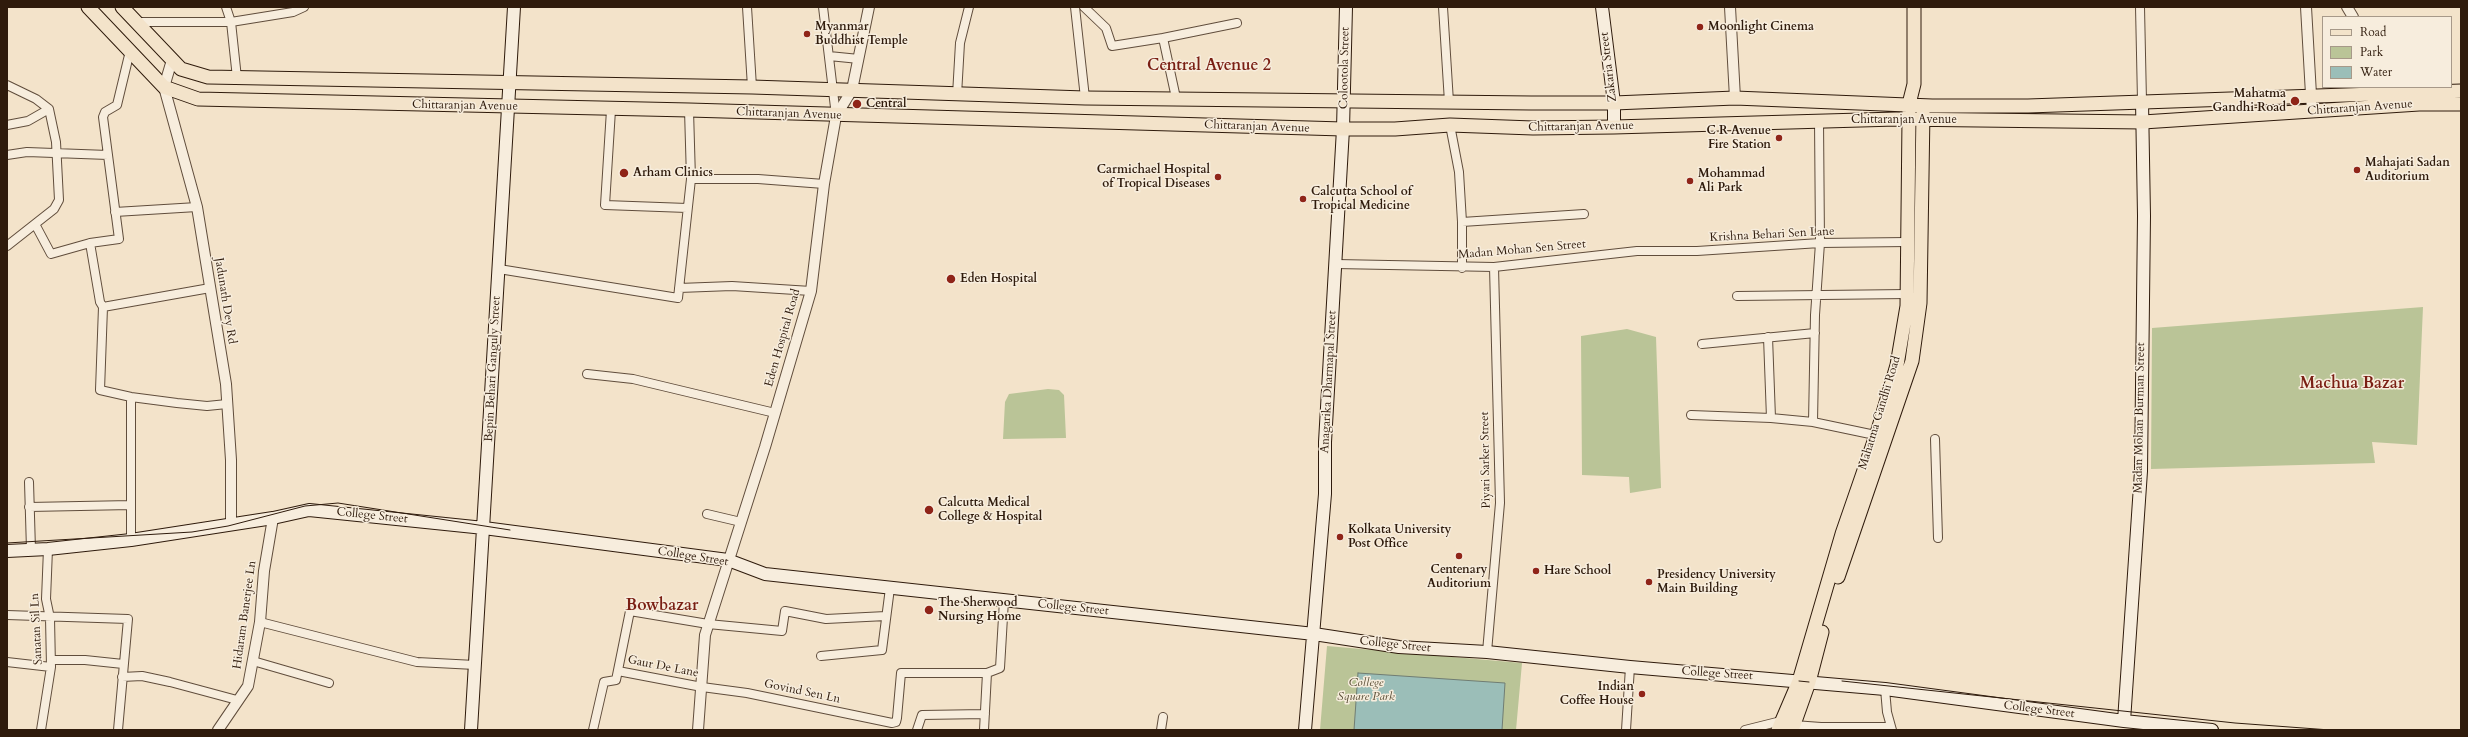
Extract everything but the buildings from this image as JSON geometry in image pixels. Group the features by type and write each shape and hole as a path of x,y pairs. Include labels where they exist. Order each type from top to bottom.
{"main road":[{"name":"Chittaranjan Avenue","path":"88,7 164,87 198,99 611,110 689,110 836,116 1343,129 1395,129 1450,124 1533,128 1909,119 2143,122 2312,112 2383,106 2461,104"},
{"path":"122,7 181,69 208,77 509,81 833,88 956,95 1085,98 1448,102 1614,102 1735,98 1933,106 2028,106 2312,96 2388,90 2461,91"},
{"name":"Bepin Behari Ganguly Street","path":"471,730 514,7"},
{"name":"Colootola Street","path":"1343,129 1346,7"},
{"name":"Zakaria Street","path":"1602,7 1614,102 1614,127"},
{"name":"Mahatma Gandhi Road","path":"1804,681 1842,534 1897,365 1907,294 1909,119 1914,84 1914,7"},
{"name":"Mahatma Gandhi Road","path":"1786,727 1804,681 1912,362 1920,303 1924,119 1933,106 1914,84"},
{"name":"Madan Mohan Burman Street","path":"2124,717 2141,471 2142,101"},
{"name":"Anagarika Dharmapal Street","path":"1305,730 1325,494 1326,442 1343,129"},
{"name":"College Street","path":"7,551 48,549 131,540 231,523 273,518 309,510 484,528 728,560 765,574 1314,634 1399,647 1487,652 1630,667 1885,689 2124,717 2143,727 2212,730"}],"street":[{"path":"226,7 231,22 237,78"},
{"path":"135,22 231,22 292,12 304,7"},
{"path":"747,7 752,87"},
{"path":"823,7 836,116"},
{"path":"836,116 852,90 869,7"},
{"path":"956,95 960,43 969,7"},
{"path":"1075,7 1085,98"},
{"path":"1084,7 1106,28 1112,46 1163,38 1237,23"},
{"path":"1443,7 1448,102"},
{"path":"1730,7 1735,98"},
{"path":"2140,7 2142,101"},
{"path":"2306,7 2312,112"},
{"path":"2347,7 2352,16"},
{"path":"1163,38 1176,98"},
{"path":"35,224 51,254 90,243 119,239 103,117 105,112 117,105 130,51"},
{"path":"829,56 859,59"},
{"path":"164,87 172,60"},
{"path":"7,85 36,99 49,109 56,142 55,153 59,200 54,209 7,246"},
{"name":"Jadunath Dey Rd","path":"164,87 197,207 226,384 231,460 231,523"},
{"path":"2383,106 2388,90"},
{"path":"7,125 28,121 49,109"},
{"path":"611,110 605,204 687,208"},
{"path":"499,269 678,298 691,179 689,110"},
{"name":"Eden Hospital Road","path":"698,730 705,635 775,413 811,291 824,184 836,116"},
{"path":"1813,422 1815,333 1820,243 1819,120"},
{"path":"1450,124 1459,172 1462,222 1462,268"},
{"path":"7,155 27,152 108,155"},
{"path":"691,179 758,179 824,184"},
{"path":"115,212 197,207"},
{"path":"1462,222 1584,214"},
{"name":"Krishna Behari Sen Lane","path":"1637,251 1697,252 1820,243 1907,242"},
{"path":"90,243 100,302 103,307 100,390 131,397 207,406 227,404"},
{"name":"Madan Mohan Sen Street","path":"1336,264 1462,268 1494,267 1637,251"},
{"name":"Piyari Sarker Street","path":"1487,652 1500,503 1494,267"},
{"path":"679,288 732,286 811,291"},
{"path":"103,307 210,288"},
{"path":"1737,296 1907,294"},
{"path":"1702,344 1815,333"},
{"path":"1768,337 1770,418"},
{"path":"587,374 633,379 775,413"},
{"path":"131,397 131,540"},
{"path":"1691,415 1770,418 1813,422 1875,435"},
{"path":"1935,439 1938,538"},
{"path":"29,482 31,550"},
{"path":"30,507 131,505"},
{"path":"707,514 741,522"},
{"name":"Hidaram Banerjee Ln","path":"218,730 237,700 248,686 260,622 264,571 273,518"},
{"name":"Sanatan Sil Ln","path":"41,730 51,664 50,618 46,599 48,549"},
{"path":"821,656 882,650 890,588"},
{"path":"984,730 987,674 1000,668 1004,600"},
{"path":"594,730 604,682 616,680 630,612 708,624 782,631 785,611 826,619 886,616"},
{"path":"7,615 50,618 128,619 118,730"},
{"path":"260,622 417,662 475,665"},
{"path":"7,662 51,664 85,660 123,664"},
{"path":"253,661 329,683"},
{"path":"1626,730 1630,667"},
{"name":"Gaur De Lane","path":"618,671 702,688"},
{"name":"Govind Sen Ln","path":"702,688 748,693 781,702 896,722 901,673 987,674"},
{"path":"122,677 142,676 237,700"},
{"path":"1745,730 1786,727 1891,728 1885,689"},
{"path":"917,730 922,716 985,714"},
{"path":"1161,730 1163,717"}],"green space":[{"path":"2423,307 2417,445 2372,442 2375,463 2151,469 2152,328"},
{"path":"1627,329 1656,337 1661,488 1630,493 1629,477 1582,475 1581,336"},
{"path":"1048,389 1059,390 1064,395 1066,438 1003,439 1005,402 1009,394"},
{"name":"College Square Park","path":"1327,646 1522,663 1516,730 1320,730"}],"water":[{"path":"1358,673 1505,683 1502,730 1354,730"}],"tram line":[{"path":"7,543 192,532 228,526 305,506 338,503 510,530"},
{"path":"1799,681 1809,682"},
{"path":"1842,681 2235,723 2330,730"}],"place":[{"name":"Moonlight Cinema","path":"1700,27"},
{"name":"Myanmar Buddhist Temple","path":"807,34"},
{"name":"Mahatma Gandhi Road","path":"2295,101"},
{"name":"Central","path":"857,104"},
{"name":"C R Avenue Fire Station","path":"1779,138"},
{"name":"Mahajati Sadan Auditorium","path":"2357,170"},
{"name":"Arham Clinics","path":"624,173"},
{"name":"Carmichael Hospital of Tropical Diseases","path":"1218,177"},
{"name":"Mohammad Ali Park","path":"1690,181"},
{"name":"Calcutta School of Tropical Medicine","path":"1303,199"},
{"name":"Eden Hospital","path":"951,279"},
{"name":"Calcutta Medical College & Hospital","path":"929,510"},
{"name":"Kolkata University Post Office","path":"1340,537"},
{"name":"Centenary Auditorium","path":"1459,556"},
{"name":"Hare School","path":"1536,571"},
{"name":"Presidency University Main Building","path":"1649,582"},
{"name":"The Sherwood Nursing Home","path":"929,610"},
{"name":"Indian Coffee House","path":"1642,694"}],"district":[{"name":"Central Avenue 2","path":"1209,66"},
{"name":"Machua Bazar","path":"2352,384"},
{"name":"Bowbazar","path":"662,606"}]}
